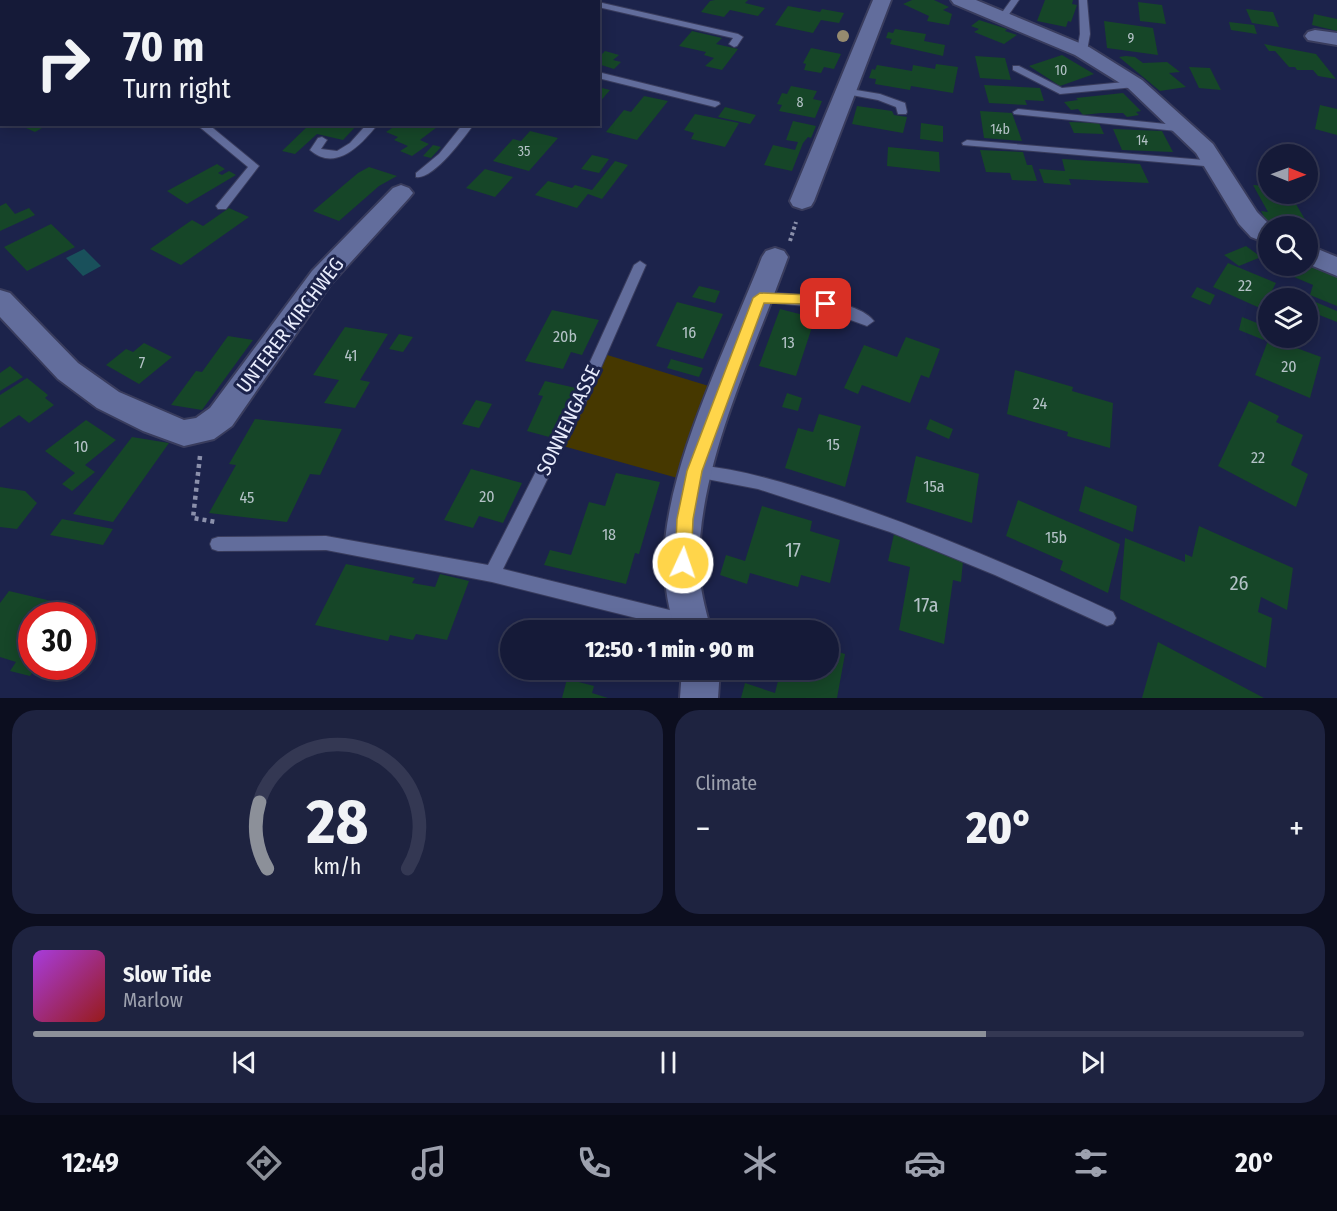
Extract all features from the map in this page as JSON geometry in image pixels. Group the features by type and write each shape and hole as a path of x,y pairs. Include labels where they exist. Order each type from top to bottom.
{"street":[{"path":"802,201 844,90 882,0"},
{"path":"960,0 1082,51 1135,84 1186,129 1216,164 1248,218 1258,229"},
{"path":"1315,36 1337,39"},
{"name":"UNTERER KIRCHWEG","path":"203,430 221,417 321,278 410,184"},
{"path":"690,620 682,584 685,519 695,471 775,257"},
{"path":"1318,258 1337,267"},
{"path":"0,300 68,371 108,400 154,422 184,433 203,430"},
{"path":"699,698 700,680"}],"lane":[{"path":"1002,18 1015,0"},
{"path":"1082,51 1085,34 1083,0"},
{"path":"600,4 738,37 734,44"},
{"path":"1016,69 1060,91 1135,84"},
{"path":"600,75 715,104"},
{"path":"844,90 901,105 902,112"},
{"path":"1018,112 1186,129"},
{"path":"204,126 254,166 222,206"},
{"path":"322,140 315,150 326,156 344,153 371,126"},
{"name":"UNTERER KIRCHWEG","path":"410,184 443,156 467,126"},
{"path":"967,143 1216,164"},
{"name":"SONNENGASSE","path":"492,574 581,397 640,265"},
{"path":"760,298 811,300 842,309 867,321"},
{"path":"695,471 765,483 857,512 976,557 1107,618"},
{"path":"218,544 326,543 492,574 665,620"}],"path":[{"path":"775,257 786,251 802,201"},
{"path":"203,430 193,518 226,524"}],"shaded area":[{"path":"84,249 101,266 83,276 66,258"},
{"path":"604,354 712,387 681,479 563,446"}],"building":[{"path":"748,0 745,3 765,8 758,16 730,10 724,17 701,12 710,1"},
{"path":"912,0 934,0 949,7 943,10 952,14 949,25 927,21 929,16 903,4"},
{"path":"1045,0 1073,0 1072,4 1077,5 1071,22 1068,21 1066,27 1037,21"},
{"path":"1138,2 1162,5 1166,24 1140,21"},
{"path":"788,6 820,12 822,9 844,13 839,23 821,20 813,33 775,25"},
{"path":"1246,9 1273,12 1279,27 1252,23"},
{"path":"1314,14 1337,19 1337,31 1312,25"},
{"path":"979,20 1007,29 1005,31 1017,35 1004,44 974,32 979,29 971,26"},
{"path":"1104,21 1153,28 1158,55 1107,48"},
{"path":"1229,22 1254,25 1257,34 1231,30"},
{"path":"895,29 926,34 924,41 945,45 943,56 890,44 892,39 886,38 888,32 893,33"},
{"path":"692,31 722,38 716,44 738,49 722,70 705,66 714,58 704,55 706,52 679,46"},
{"path":"1264,44 1316,54 1336,79 1318,76 1313,70 1297,70 1295,67 1289,67 1275,51 1269,51"},
{"path":"811,48 841,54 834,69 824,67 821,73 804,70 806,64 803,63"},
{"path":"605,51 619,55 613,60 621,62 614,69 600,65 600,56"},
{"path":"1062,55 1094,74 1060,86 1029,66"},
{"path":"975,56 1005,58 1011,80 980,78"},
{"path":"1119,57 1135,57 1143,63 1167,62 1180,72 1169,73 1186,87 1160,91"},
{"path":"936,64 958,67 953,93 911,86 910,90 875,84 876,79 869,78 872,69 875,70 877,65 912,71 913,65 935,69"},
{"path":"1189,67 1210,68 1221,90 1199,88"},
{"path":"984,85 1040,88 1044,101 1025,100 1027,105 989,103"},
{"path":"791,86 817,91 813,99 822,101 815,118 779,111 782,105 777,104 782,93 787,94"},
{"path":"600,88 610,90 600,102"},
{"path":"1123,93 1141,111 1136,112 1139,115 1127,117 1123,113 1101,113 1083,115 1078,109 1071,110 1064,102 1078,100 1076,98"},
{"path":"644,96 668,101 637,140 606,132 624,110 631,112"},
{"path":"1320,105 1337,109 1337,135 1315,129"},
{"path":"857,106 892,111 894,115 907,117 903,133 852,124"},
{"path":"725,107 756,115 750,124 718,117"},
{"path":"980,111 1012,113 1022,141 984,138"},
{"path":"695,114 739,123 725,147 691,139 694,133 684,130"},
{"path":"793,121 816,126 811,138 808,137 803,143 792,171 764,165 773,145 795,150 798,142 786,140"},
{"path":"1069,122 1099,123 1104,134 1074,133"},
{"path":"921,123 943,126 943,142 920,139"},
{"path":"22,126 46,126 35,132"},
{"path":"308,126 356,126 343,140 317,134 295,154 282,151"},
{"path":"395,126 438,126 420,140 429,144 412,156 400,151 408,146 394,140 398,137 386,132"},
{"path":"1113,129 1162,131 1173,152 1122,150"},
{"path":"530,131 558,138 529,171 493,161 513,139 521,141"},
{"path":"433,145 441,147 431,158 423,156"},
{"path":"888,147 939,152 940,172 887,166"},
{"path":"980,150 1023,152 1027,165 1032,165 1037,181 1012,180 1010,173 986,172"},
{"path":"592,155 609,159 599,173 581,169"},
{"path":"1062,159 1140,164 1149,183 1069,179 1071,185 1044,183 1039,169 1065,171"},
{"path":"615,161 628,165 602,199 588,194 577,208 535,195 548,181 572,188 575,185 592,190"},
{"path":"217,164 225,169 218,173 222,175 229,171 236,175 187,204 167,191"},
{"path":"369,167 397,176 379,186 339,221 313,211 358,173"},
{"path":"485,169 513,177 495,197 466,188"},
{"path":"6,203 15,214 29,208 35,215 0,231 0,206"},
{"path":"1264,204 1296,204 1303,216 1264,216 1261,211 1268,212"},
{"path":"229,208 249,217 181,265 150,249 192,220 203,226"},
{"path":"51,224 75,247 27,271 4,247"},
{"path":"1246,246 1258,255 1258,258 1239,266 1224,255"},
{"path":"1228,263 1276,283 1273,288 1258,288 1258,307 1213,287"},
{"path":"1318,268 1337,276 1337,306 1318,298 1318,288 1312,288 1313,285 1294,277 1318,276"},
{"path":"699,286 720,291 715,303 692,297"},
{"path":"1197,287 1215,295 1210,305 1191,297"},
{"path":"677,302 723,314 703,359 656,346"},
{"path":"1318,303 1337,311 1337,322 1318,315"},
{"path":"780,309 815,318 796,376 759,366"},
{"path":"552,310 599,320 582,355 571,352 563,369 525,361"},
{"path":"1242,317 1258,323 1258,338 1239,330"},
{"path":"345,327 388,334 360,380 370,382 355,408 324,403 339,380 313,375"},
{"path":"399,334 413,337 403,352 389,349"},
{"path":"228,336 253,340 202,410 171,405 196,371 202,372"},
{"path":"906,337 940,349 929,378 921,375 910,403 862,385 858,394 844,388 864,345 897,357"},
{"path":"144,343 172,357 139,384 106,365 126,349 133,352"},
{"path":"1265,348 1296,348 1321,357 1310,398 1255,375"},
{"path":"671,359 703,368 699,377 667,368"},
{"path":"10,366 23,377 0,391 0,373"},
{"path":"1015,370 1073,387 1072,391 1113,403 1110,448 1067,436 1068,432 1007,414"},
{"path":"27,378 48,395 45,398 54,405 29,423 19,415 0,428 0,395"},
{"path":"545,381 576,388 553,438 527,431 543,396 538,395"},
{"path":"787,393 802,398 798,411 782,407"},
{"path":"476,400 492,404 479,428 462,424"},
{"path":"1249,401 1279,416 1276,422 1303,435 1291,465 1308,474 1296,507 1218,466"},
{"path":"819,414 861,426 845,487 785,468 798,428 813,432"},
{"path":"255,419 342,429 320,475 310,474 287,522 209,513 236,465 229,464"},
{"path":"930,419 953,429 949,439 926,429"},
{"path":"86,420 116,440 85,465 95,472 72,491 62,484 75,473 45,451"},
{"path":"132,437 169,443 113,522 73,514"},
{"path":"916,456 979,474 972,523 906,502"},
{"path":"471,469 522,483 503,523 479,516 473,528 444,520"},
{"path":"616,473 660,482 639,554 635,553 626,584 544,565 550,550 571,555 589,502 605,506"},
{"path":"1085,486 1137,506 1133,532 1079,511"},
{"path":"0,487 25,491 37,503 17,529 0,527"},
{"path":"1018,500 1120,544 1108,593 1060,570 1063,561 1006,536"},
{"path":"762,506 812,521 810,531 840,540 830,583 801,575 798,587 750,573 747,584 720,575 726,555 745,561"},
{"path":"62,519 113,529 103,545 50,535"},
{"path":"1199,526 1293,568 1287,610 1261,597 1258,612 1272,618 1266,668 1120,599 1125,538 1185,562 1185,554 1192,557"},
{"path":"894,534 963,561 961,582 953,580 944,644 899,630 910,567 888,561"},
{"path":"346,564 415,578 412,583 435,587 440,574 469,581 447,640 416,634 413,640 390,635 388,641 315,625"},
{"path":"9,591 56,602 18,602 18,673 10,671 16,662 0,657 0,603"},
{"path":"1158,642 1264,698 1142,698"},
{"path":"839,652 845,654 837,698 741,698 745,683 775,693 778,680 839,680"},
{"path":"567,680 571,680 594,686 592,693 608,698 562,698"}],"route":[{"path":"683,563 685,519 695,471 760,298 811,300 826,304"}]}
